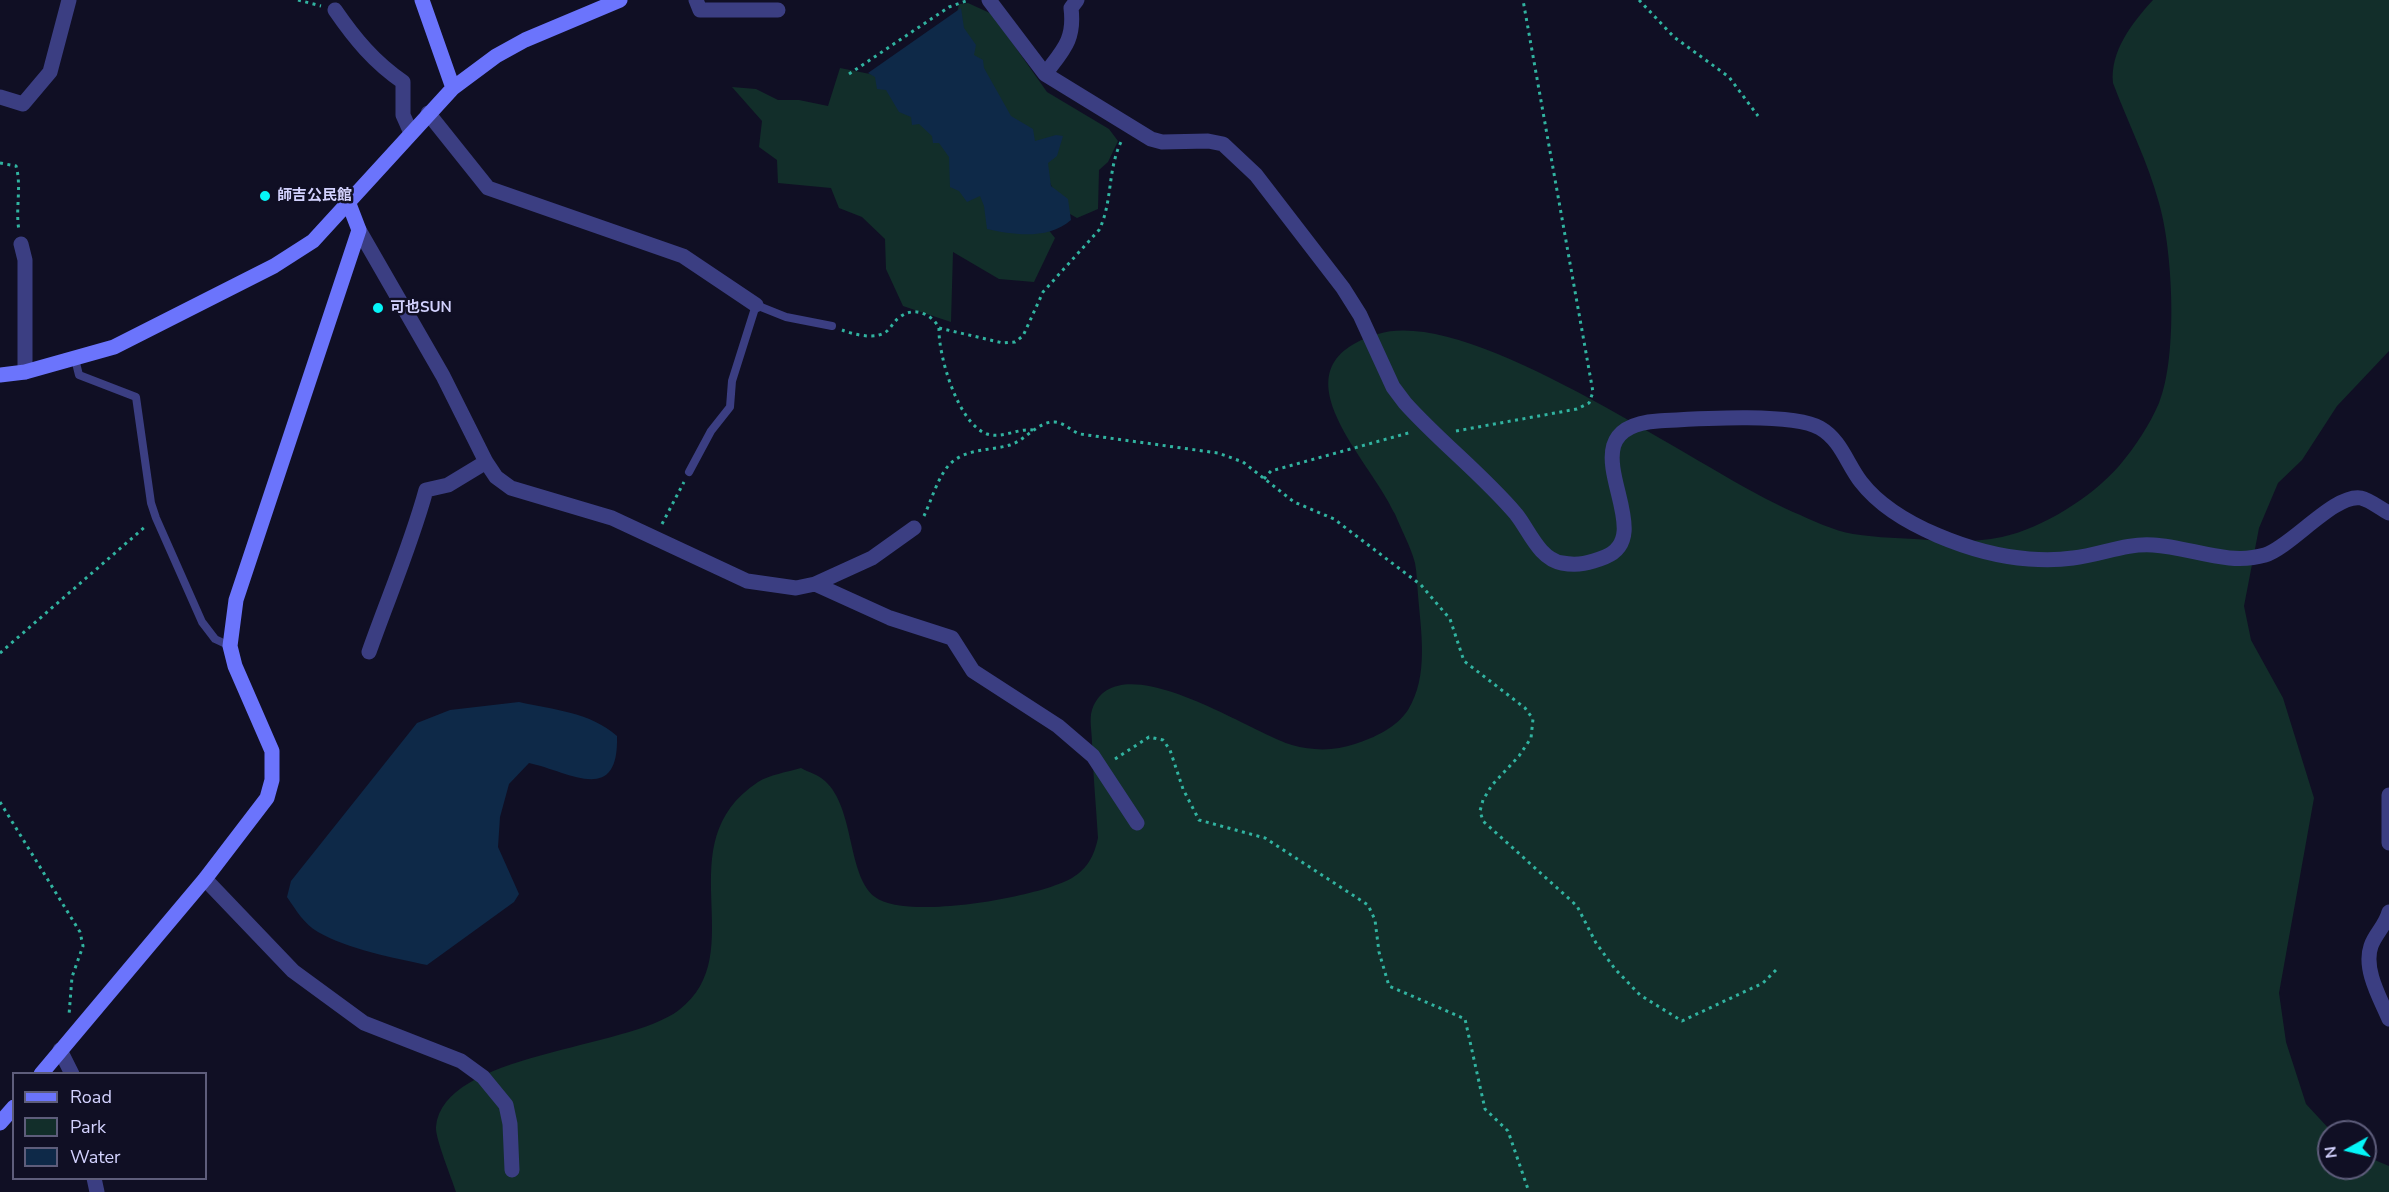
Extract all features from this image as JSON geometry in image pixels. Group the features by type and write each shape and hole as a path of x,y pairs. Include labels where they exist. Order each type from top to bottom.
{"street":[{"path":"0,97 23,104 50,72 69,0"},
{"path":"422,0 453,88"},
{"path":"0,375 25,372 114,347 274,266 313,241 453,88 496,56 525,40 620,0"},
{"path":"696,0 700,10 778,10"},
{"path":"988,0 1045,74 1129,127 1162,142 1208,141 1223,144 1256,175 1343,288 1360,315 1393,387 1427,428 1441,439 1517,515 1539,549 1558,563 1584,565 1611,554 1622,543 1625,528 1611,450 1619,435 1631,426 1655,422 1739,418 1794,420 1818,426 1834,438 1862,482 1879,500 1929,531 1977,552 2030,559 2075,558 2132,544 2157,545 2224,558 2248,559 2270,553 2333,508 2349,500 2361,498 2389,513"},
{"path":"1045,74 1068,44 1074,26 1071,8 1077,0"},
{"path":"335,10 357,43 381,67 403,82 403,115 411,133"},
{"path":"428,113 488,188 683,256 756,304"},
{"path":"349,204 359,230 443,376 486,462 496,477 511,488 612,518 747,581 796,588 815,584 872,558 914,528"},
{"path":"43,1072 205,879 267,798 272,780 272,751 235,666 230,646 236,600 359,230"},
{"path":"21,244 25,260 25,372"},
{"path":"369,652 399,568 414,535 426,490 448,485 486,462"},
{"path":"815,584 890,618 952,638 973,671 1058,726 1093,756 1137,823"},
{"path":"2389,795 2389,843"},
{"path":"205,879 293,971 364,1023 461,1061 483,1077 506,1105 510,1124 512,1170"},
{"path":"2389,912 2371,946 2369,962 2374,982 2389,1019"},
{"path":"60,1050 71,1072"},
{"path":"0,1123 12,1109"}],"lane":[{"path":"689,472 711,431 730,407 732,381 756,304 786,317 832,326"},
{"path":"75,359 79,375 136,398 156,518 202,622 215,639 230,646"}],"path":[{"path":"298,0 335,10"},
{"path":"849,74 950,7 969,0"},
{"path":"1441,439 1456,431 1577,409 1588,403 1593,392 1523,0"},
{"path":"1639,0 1674,37 1729,76 1758,117"},
{"path":"939,328 1003,343 1016,342 1023,336 1043,292 1099,230 1104,219 1116,153 1129,127"},
{"path":"0,163 16,166 19,175 16,217 21,244"},
{"path":"832,326 848,332 880,335 890,331 899,317 910,312 923,312 935,319 939,328 943,362 963,410 976,428 989,435 1025,429 1033,430"},
{"path":"914,528 924,516 948,465 976,451 1021,441 1033,430 1053,422 1061,423 1080,434 1218,453 1243,462 1294,502 1334,519 1421,585 1450,619 1464,661 1525,708 1533,719 1532,738 1492,785 1480,811 1483,821 1577,906 1596,943 1615,969 1640,994 1682,1021 1762,983 1779,967"},
{"path":"1264,479 1271,471 1427,428"},
{"path":"654,538 689,472"},
{"path":"0,653 156,518"},
{"path":"1100,768 1149,737 1163,740 1170,750 1183,789 1199,820 1265,838 1368,905 1375,920 1379,952 1389,986 1466,1019 1485,1109 1508,1131 1529,1192"},
{"path":"0,802 80,932 83,946 72,977 69,1012 74,1034"}],"green space":[{"path":"2153,0 2389,0 2389,351 2337,406 2302,460 2278,483 2259,528 2244,606 2251,640 2283,698 2314,798 2279,993 2286,1042 2306,1104 2321,1120 2317,1120 2317,1180 2377,1180 2377,1161 2389,1166 2389,1192 456,1192 436,1132 446,1102 470,1083 502,1068 541,1055 620,1035 654,1023 679,1010 700,986 710,959 711,866 717,836 731,807 762,780 801,768 823,779 835,793 842,808 860,874 866,887 875,897 891,904 942,907 1004,899 1032,892 1072,878 1086,866 1098,838 1091,714 1106,691 1128,684 1155,687 1186,697 1292,745 1308,748 1332,749 1362,742 1398,722 1415,697 1421,668 1422,639 1415,563 1395,514 1336,415 1329,391 1331,368 1346,349 1378,334 1420,332 1470,344 1527,367 1646,430 1752,491 1793,512 1846,533 1946,541 1993,539 2018,533 2050,519 2081,500 2119,466 2151,420 2165,383 2169,359 2170,275 2164,223 2149,173 2113,83 2113,71 2119,49 2137,18"},
{"path":"968,3 992,14 1047,92 1109,129 1118,141 1108,162 1099,170 1098,209 1077,218 1063,210 1031,143 988,89 956,18 959,4"},
{"path":"840,68 885,77 1043,223 1055,238 1034,282 999,279 953,252 951,322 903,306 886,269 885,239 862,217 839,208 831,188 778,183 777,160 759,147 762,121 732,87 756,89 778,100 799,100 828,106"}],"water":[{"path":"961,8 964,28 976,45 974,55 983,60 984,68 1011,116 1033,129 1035,141 1056,135 1063,136 1057,156 1048,163 1051,186 1068,199 1071,220 1052,231 1019,234 987,229 984,206 980,196 967,202 959,191 950,187 949,157 939,143 933,143 932,136 919,124 912,125 911,117 899,112 886,90 877,89 875,77 868,73"},
{"path":"519,702 583,717 617,736 615,758 610,771 600,778 575,777 529,763 509,784 500,817 498,847 519,894 514,902 427,965 357,948 330,938 309,925 287,897 291,881 417,723 450,710"}],"place":[{"name":"師吉公民館","path":"265,196"},
{"name":"可也SUN","path":"378,308"}]}
